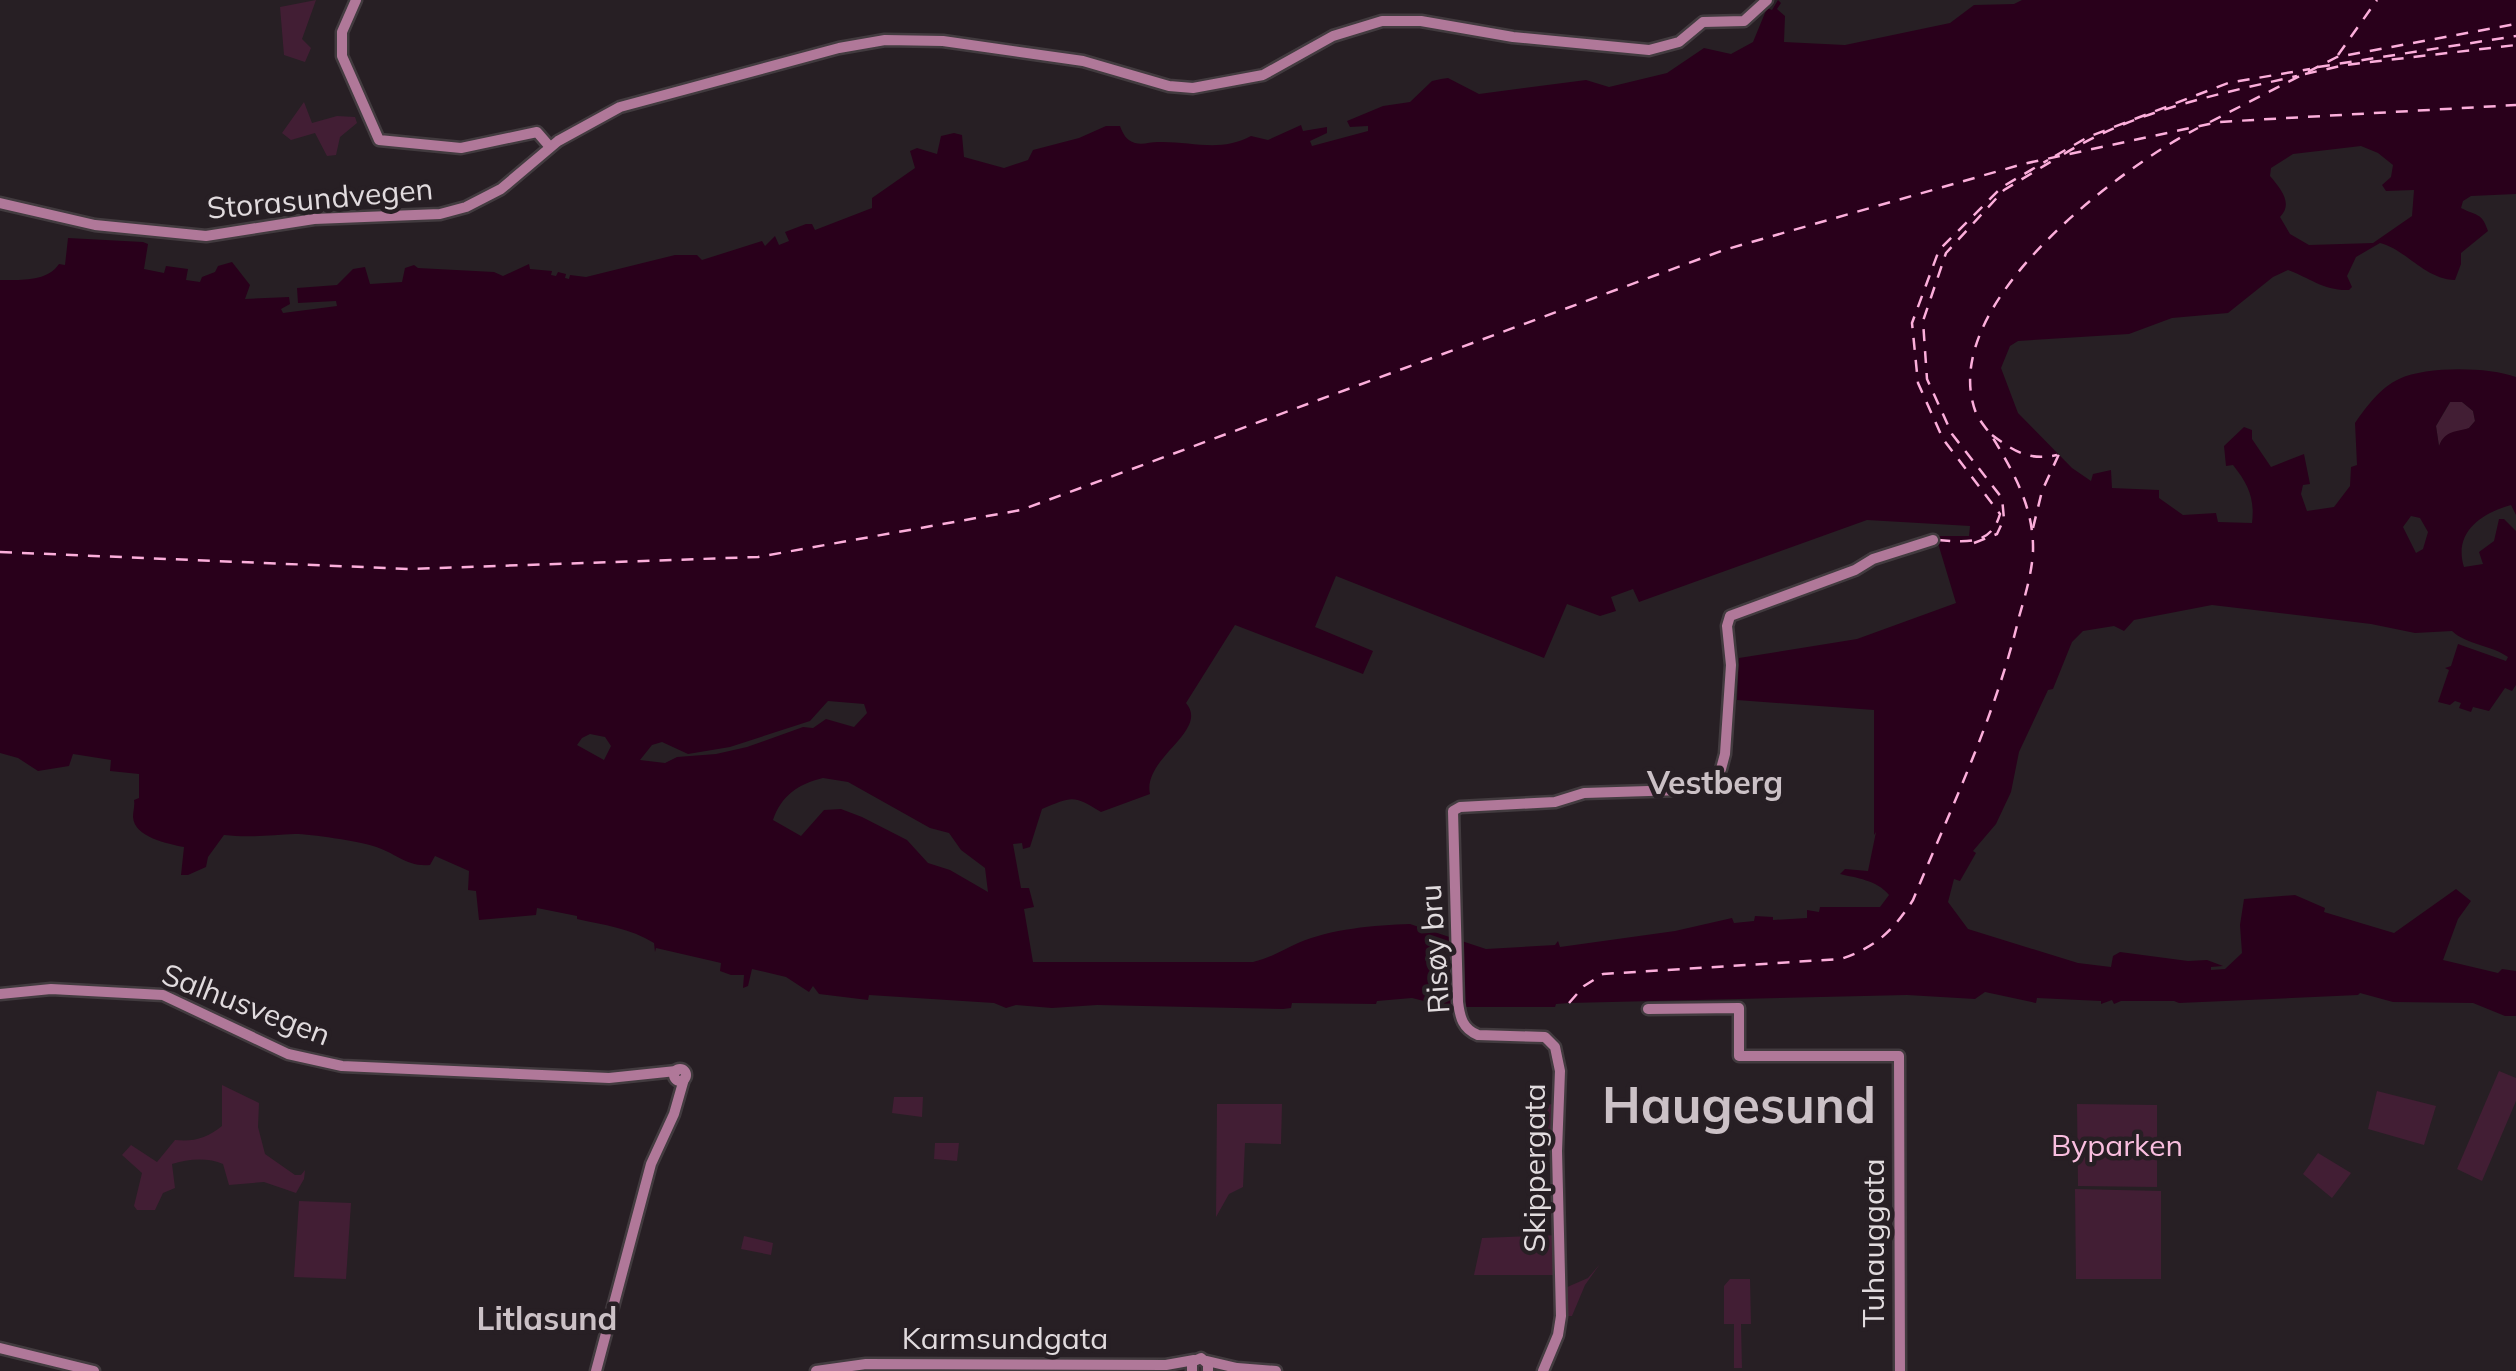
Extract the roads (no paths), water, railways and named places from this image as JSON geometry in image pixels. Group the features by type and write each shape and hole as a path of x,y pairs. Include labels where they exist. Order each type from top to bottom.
{"main road":[{"path":"356,0 342,32 342,56 379,140 461,148 538,132 550,146"},
{"name":"Storasundvegen","path":"0,203 94,225 192,235 223,235 314,219 434,214 466,207 501,190 550,146 633,102 839,48 885,40 943,40 1083,62 1169,86 1193,88 1263,75 1333,36 1382,21 1421,21 1513,37 1649,50 1679,42 1703,22 1744,21 1767,0"},
{"name":"Risøy bru","path":"1558,1056 1553,1043 1544,1037 1478,1036 1462,1020 1454,812 1460,807 1555,802 1584,793 1692,790 1709,784 1721,769 1725,754 1730,616 1935,540"},
{"name":"Salhusvegen","path":"0,994 55,989 163,996 285,1052 342,1066 594,1078 678,1077 676,1106 646,1182 596,1371"},
{"name":"Tuhauggata","path":"1648,1009 1739,1008 1739,1056 1900,1056 1900,1371"},
{"name":"Skippergata","path":"1542,1371 1560,1324 1558,1056"},
{"path":"0,1352 66,1371"},
{"path":"0,1352 94,1371"},
{"name":"Karmsundgata","path":"816,1371 866,1364 1166,1365 1276,1371"},
{"name":"Karmsundgata","path":"844,1371 974,1371"}],"district":[{"name":"Vestberg","path":"1715,783"},
{"name":"Haugesund","path":"1739,1105"},
{"name":"Litlasund","path":"547,1319"}],"park label":[{"name":"Byparken","path":"2117,1146"}]}
